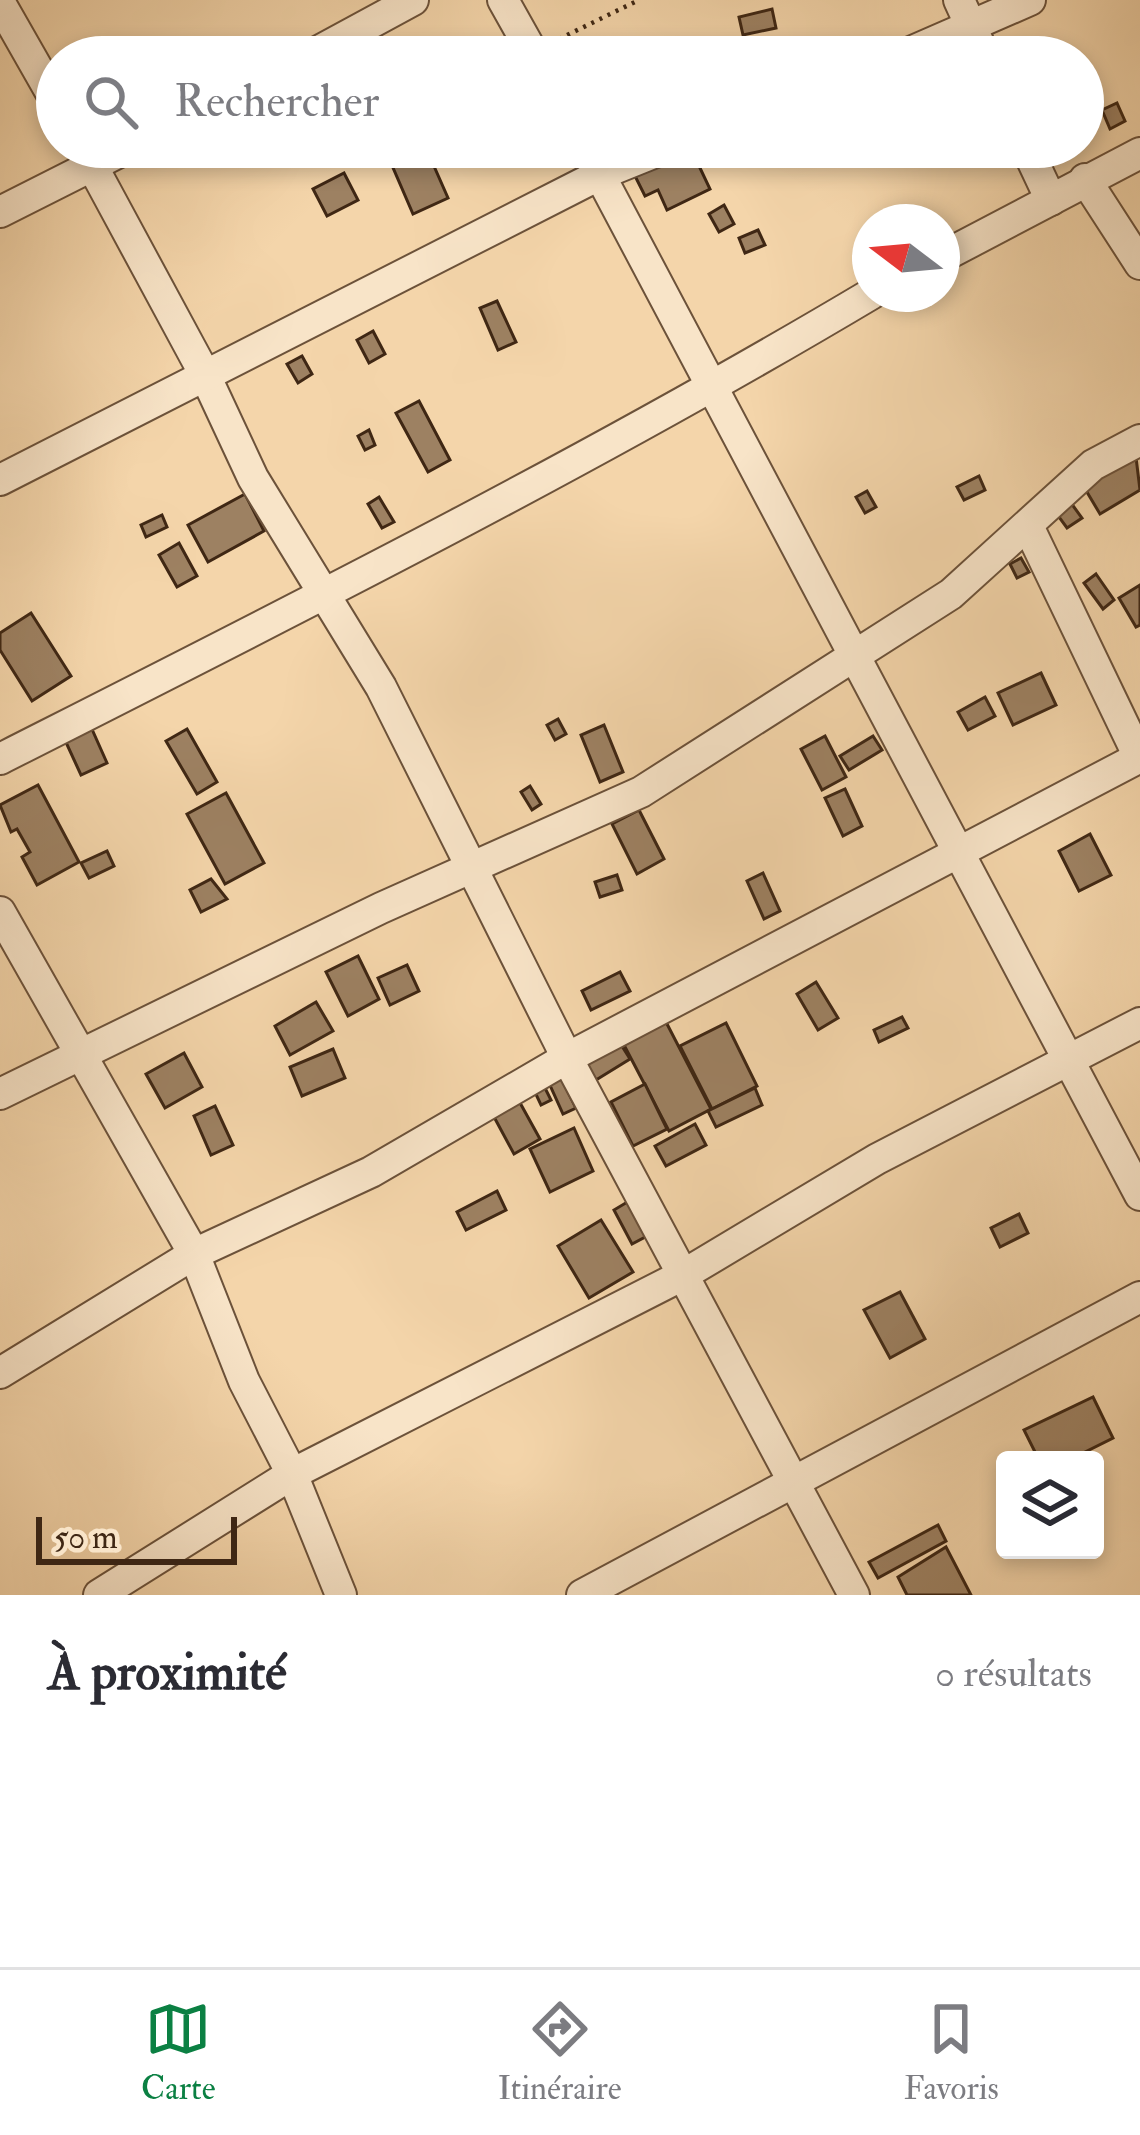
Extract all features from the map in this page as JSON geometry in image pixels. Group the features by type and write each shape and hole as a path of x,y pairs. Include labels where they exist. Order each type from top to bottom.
{"street":[{"path":"347,36 413,0"},
{"path":"502,0 523,36"},
{"path":"959,0 976,36"},
{"path":"987,36 1030,0"},
{"path":"0,4 36,67"},
{"path":"960,247 1140,153"},
{"path":"0,212 68,168"},
{"path":"93,168 204,373 253,478 381,688 567,1058 854,1595"},
{"path":"0,480 580,168"},
{"path":"597,168 1140,1195"},
{"path":"1036,168 1051,200"},
{"path":"1085,179 1140,264"},
{"path":"0,759 716,386 852,306"},
{"path":"0,1094 381,908 641,792 950,594 1094,465 1140,440"},
{"path":"0,1373 194,1254 371,1172 567,1058 958,848 1139,757 1028,526"},
{"path":"0,912 194,1254 244,1382 292,1474 341,1595"},
{"path":"99,1595 292,1474 683,1275 877,1159 1140,1023"},
{"path":"582,1595 1140,1297"}],"path":[{"path":"570,36 639,0"}],"building":[{"path":"772,9 776,28 743,35 739,17"},
{"path":"1117,103 1125,121 1110,129 1104,109"},
{"path":"393,168 435,168 448,198 413,214"},
{"path":"652,168 700,168 710,189 667,210 658,190 645,196 635,176"},
{"path":"344,173 358,200 327,216 313,189"},
{"path":"724,205 734,224 719,232 709,214"},
{"path":"758,230 765,245 745,253 739,238"},
{"path":"497,301 516,342 498,350 480,308"},
{"path":"373,331 385,354 369,363 357,340"},
{"path":"302,356 312,374 298,383 287,364"},
{"path":"419,401 450,460 428,472 396,413"},
{"path":"369,430 375,445 365,450 358,436"},
{"path":"1135,449 1140,490 1100,514 1081,482"},
{"path":"979,476 985,490 964,500 957,487"},
{"path":"867,491 876,507 865,513 856,497"},
{"path":"245,494 264,531 208,562 188,525"},
{"path":"379,497 394,522 382,528 368,504"},
{"path":"1071,503 1082,518 1067,528 1056,513"},
{"path":"162,515 167,527 146,537 141,525"},
{"path":"179,543 197,576 177,587 159,555"},
{"path":"1021,558 1029,572 1017,578 1010,564"},
{"path":"1096,574 1114,600 1103,609 1084,583"},
{"path":"1140,585 1140,625 1136,627 1119,598"},
{"path":"31,613 71,676 32,701 0,650 0,633"},
{"path":"1041,673 1056,705 1013,725 998,693"},
{"path":"985,697 995,716 968,730 958,712"},
{"path":"558,719 566,734 555,740 547,725"},
{"path":"604,725 623,772 600,782 581,735"},
{"path":"91,727 107,763 81,775 64,738"},
{"path":"187,729 217,782 197,794 166,741"},
{"path":"825,736 846,777 822,790 801,749"},
{"path":"873,736 882,750 849,770 840,756"},
{"path":"38,785 79,862 37,885 22,857 30,852 17,829 11,832 0,805"},
{"path":"530,786 541,804 532,810 521,792"},
{"path":"845,789 862,826 843,836 825,798"},
{"path":"226,793 264,863 225,884 187,814"},
{"path":"639,810 664,859 637,874 612,824"},
{"path":"1090,834 1111,875 1079,891 1059,851"},
{"path":"107,851 114,866 89,878 81,863"},
{"path":"763,873 780,911 764,919 747,881"},
{"path":"617,875 622,890 600,897 595,882"},
{"path":"211,879 227,899 201,912 190,890"},
{"path":"358,956 379,999 348,1016 326,972"},
{"path":"407,965 419,991 390,1005 378,978"},
{"path":"620,972 630,991 591,1010 582,991"},
{"path":"816,982 838,1018 818,1030 797,994"},
{"path":"316,1002 333,1031 290,1055 275,1026"},
{"path":"902,1017 908,1028 879,1042 874,1030"},
{"path":"666,1022 711,1109 669,1131 624,1045"},
{"path":"726,1023 757,1086 712,1109 680,1046"},
{"path":"620,1043 630,1059 596,1080 586,1064"},
{"path":"333,1049 345,1078 302,1096 290,1067"},
{"path":"184,1053 202,1087 165,1108 146,1074"},
{"path":"561,1078 576,1108 563,1114 549,1083"},
{"path":"543,1084 551,1100 541,1105 533,1088"},
{"path":"645,1084 667,1129 633,1146 611,1102"},
{"path":"755,1088 762,1105 716,1127 708,1111"},
{"path":"519,1101 540,1139 514,1154 493,1115"},
{"path":"215,1106 233,1145 211,1155 194,1116"},
{"path":"695,1124 706,1145 666,1166 655,1146"},
{"path":"574,1128 593,1171 550,1192 530,1149"},
{"path":"497,1191 506,1210 466,1230 457,1212"},
{"path":"629,1201 647,1236 632,1244 614,1210"},
{"path":"1019,1214 1028,1233 1000,1247 991,1228"},
{"path":"601,1220 633,1272 589,1298 558,1246"},
{"path":"900,1292 925,1339 890,1358 864,1310"},
{"path":"1093,1397 1113,1438 1087,1451 1034,1451 1024,1430"},
{"path":"938,1525 946,1541 878,1578 869,1562"},
{"path":"946,1547 971,1595 907,1595 898,1577"}]}
